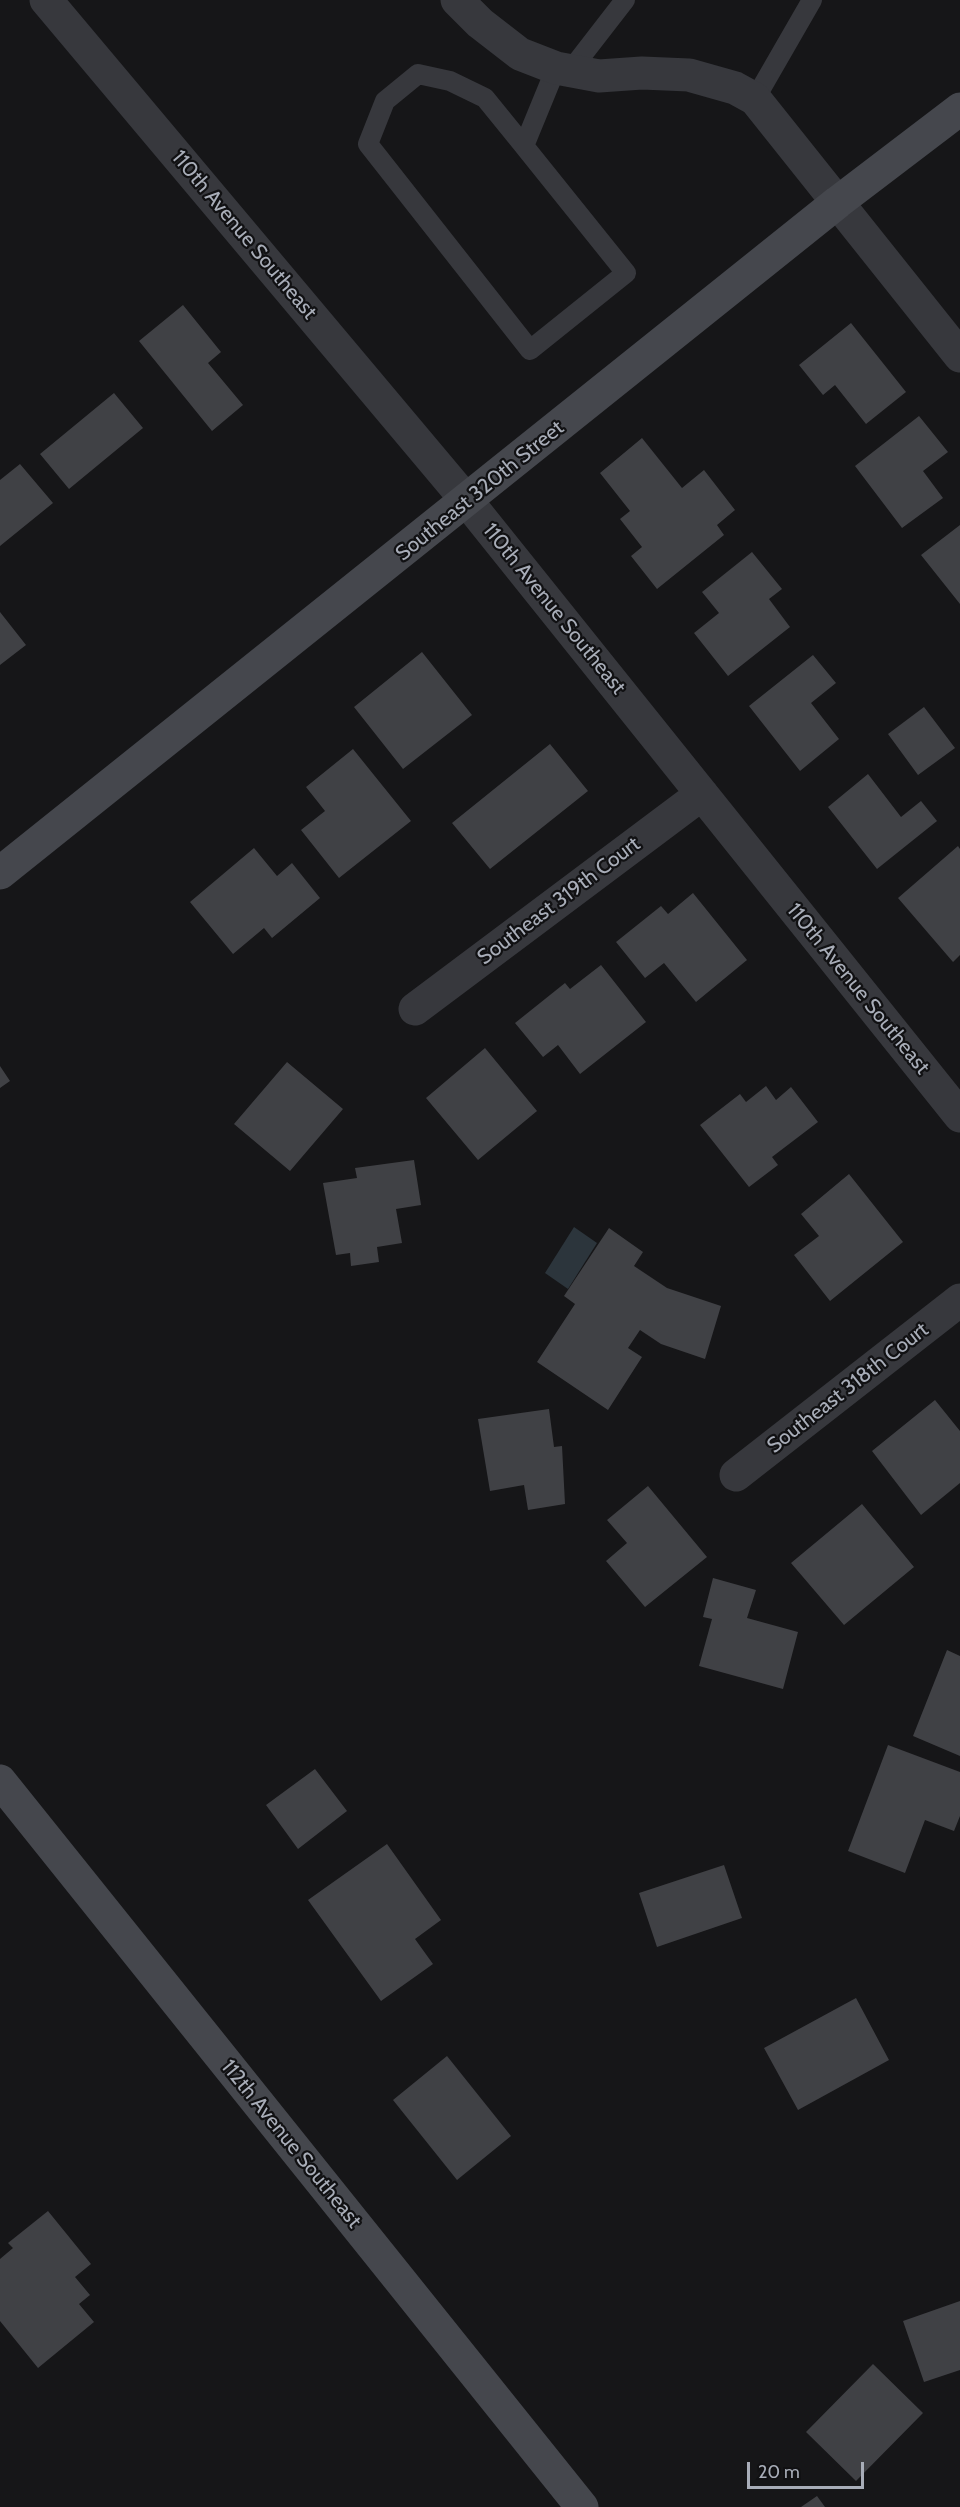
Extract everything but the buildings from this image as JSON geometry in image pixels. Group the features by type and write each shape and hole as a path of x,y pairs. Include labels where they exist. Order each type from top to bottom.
{"street":[{"name":"110th Avenue Southeast","path":"46,0 467,501 960,1116"},
{"path":"457,0 480,23 520,54 563,69 599,76 689,75 735,88 755,99 960,356"},
{"name":"Southeast 320th Street","path":"1,870 467,501 838,202 960,109"},
{"name":"Southeast 319th Court","path":"415,1009 702,794"},
{"name":"Southeast 318th Court","path":"736,1475 960,1300"},
{"name":"112th Avenue Southeast","path":"0,1780 582,2507"}],"lane":[{"path":"524,146 563,69 625,0"},
{"path":"755,99 812,0"},
{"path":"418,74 450,81 485,98 524,146 626,273 530,350 368,144 385,100 418,74"}],"shaded area":[{"path":"574,1227 597,1243 568,1289 545,1273"}]}
